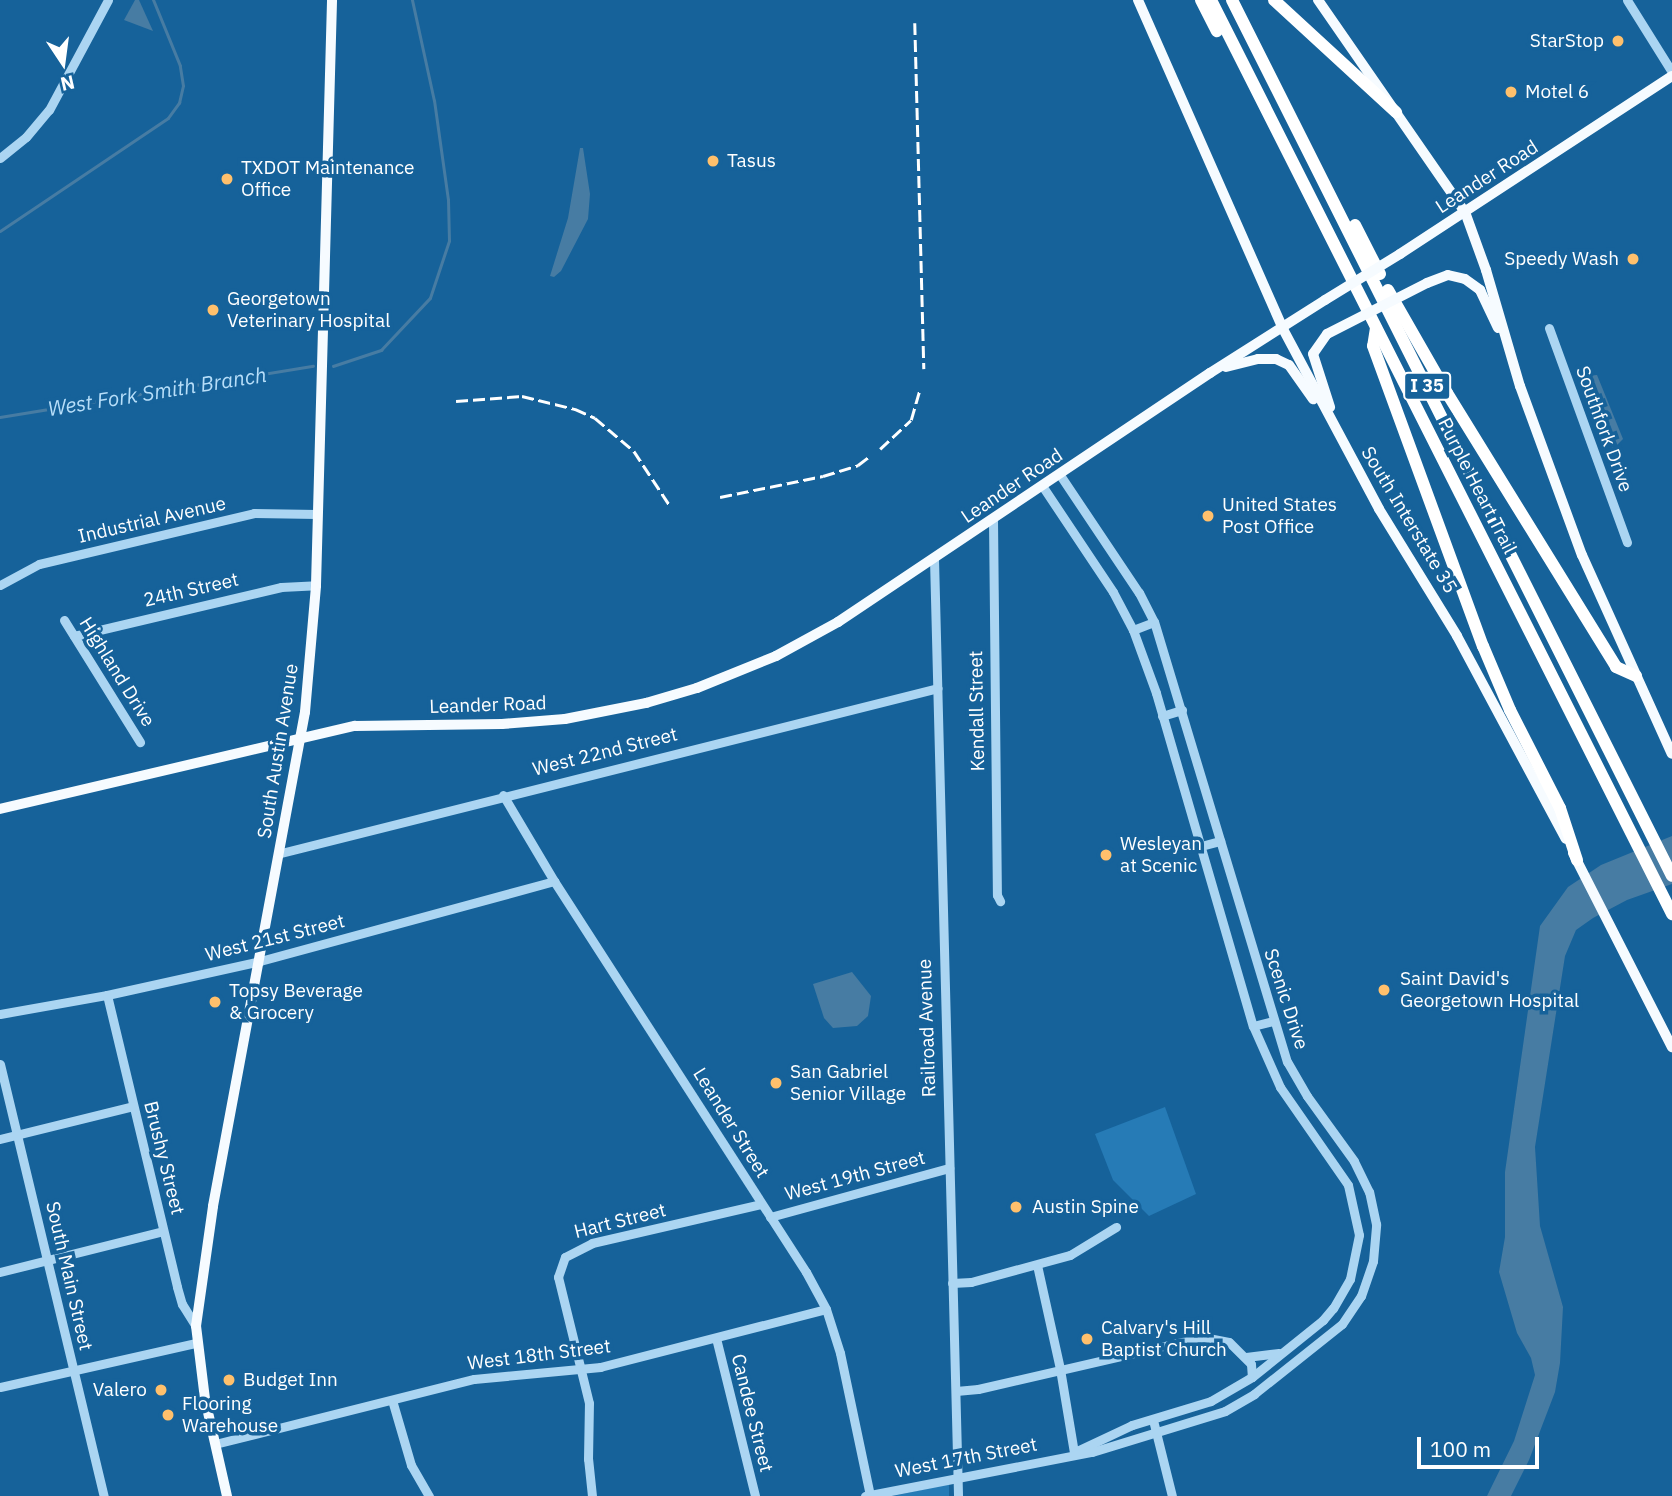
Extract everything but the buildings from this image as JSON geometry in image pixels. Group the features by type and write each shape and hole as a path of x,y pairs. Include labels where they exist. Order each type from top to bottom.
{"highway":[{"path":"1201,0 1269,116"},
{"name":"Purple Heart Trail","path":"1211,0 1672,914"},
{"name":"Purple Heart Trail","path":"1232,0 1672,876"},
{"path":"1274,0 1395,112"},
{"path":"1315,162 1364,240 1385,284 1447,393 1616,667 1636,676"},
{"path":"1376,327 1373,346 1483,646 1510,710 1560,808 1577,860"}],"main road":[{"name":"South Austin Avenue","path":"227,1496 196,1343 196,1326 213,1206 301,736 316,585 332,0"},
{"name":"South Interstate 35","path":"1139,0 1283,328 1342,442 1457,636 1577,860 1672,1047"},
{"path":"1318,0 1465,212 1581,555 1672,754"},
{"name":"Leander Road","path":"0,809 301,736 355,726 550,720 646,703 697,688 786,651 838,622 1043,487 1215,369 1400,254 1672,74"},
{"path":"1342,442 1313,354 1327,334 1427,283 1447,275 1465,279 1480,290 1513,358"},
{"path":"1215,369 1258,359 1276,359 1289,365 1342,442"}],"street":[{"path":"0,158 26,137 49,110 108,0"},
{"path":"1627,0 1672,74"},
{"name":"Southfork Drive","path":"1549,328 1627,541"},
{"name":"Scenic Drive","path":"1060,475 1139,593 1154,622 1273,1021 1297,1078 1354,1161 1369,1192 1376,1224 1373,1261 1368,1279 1342,1324 1254,1394 1225,1411 1157,1434"},
{"name":"Scenic Drive","path":"1043,487 1113,592 1133,630 1162,716 1252,1026 1280,1087 1348,1185 1359,1235 1354,1267 1343,1293 1323,1320 1252,1377 1211,1401 1153,1420"},
{"name":"Industrial Avenue","path":"0,585 39,564 254,513 317,514"},
{"name":"Kendall Street","path":"993,520 997,895 1000,901"},
{"name":"Railroad Avenue","path":"934,559 958,1496"},
{"name":"24th Street","path":"74,636 281,587 316,585"},
{"name":"Highland Drive","path":"64,620 140,743"},
{"path":"1133,630 1154,622"},
{"name":"West 22nd Street","path":"281,853 503,795 938,688"},
{"path":"1162,716 1182,710"},
{"name":"Leander Street","path":"503,795 554,881 826,1309 840,1353 867,1496"},
{"path":"1200,846 1220,841"},
{"name":"West 21st Street","path":"0,1014 107,995 260,961 554,881"},
{"path":"1229,940 1247,934"},
{"name":"Brushy Street","path":"107,995 182,1304 196,1326"},
{"path":"1252,1026 1273,1021"},
{"name":"South Main Street","path":"0,1064 104,1496"},
{"path":"1280,1087 1297,1078"},
{"path":"0,1139 133,1106"},
{"name":"West 19th Street","path":"770,1217 949,1168"},
{"name":"Hart Street","path":"593,1496 587,1459 591,1414 558,1277 565,1257 592,1243 761,1204"},
{"path":"952,1283 1037,1265 1080,1251 1116,1227"},
{"path":"0,1272 163,1231"},
{"path":"1037,1265 1060,1369 1074,1453"},
{"name":"West 18th Street","path":"215,1444 500,1374 582,1369 826,1309"},
{"path":"956,1391 978,1389 1203,1337 1229,1342 1251,1364 1252,1377"},
{"name":"Candee Street","path":"716,1338 755,1496"},
{"path":"0,1387 196,1343"},
{"path":"1246,1357 1271,1356 1287,1350"},
{"path":"392,1400 411,1465 429,1496"},
{"path":"1153,1420 1172,1496"},
{"name":"West 17th Street","path":"1074,1453 1132,1425 1153,1420"},
{"name":"West 17th Street","path":"867,1496 1092,1451 1157,1434"}],"shaded area":[{"path":"135,0 139,0 153,31 124,20"},
{"path":"580,148 583,148 590,194 588,219 561,271 554,277 550,276 568,218"},
{"path":"1597,375 1623,439 1613,449 1584,380 1586,376"},
{"path":"1672,836 1672,884 1627,900 1593,918 1576,930 1565,956 1535,1147 1540,1226 1563,1307 1560,1363 1555,1392 1529,1460 1511,1496 1487,1496 1514,1441 1535,1375 1531,1358 1517,1333 1499,1272 1505,1237 1505,1172 1540,926 1568,887 1601,865"},
{"path":"852,972 871,996 868,1016 857,1026 833,1028 824,1018 813,984"},
{"path":"1165,1107 1196,1194 1149,1216 1113,1180 1095,1134"},
{"path":"949,1484 949,1496 893,1496"}],"waterway":[{"path":"0,231 168,118 179,103 183,86 180,66 153,0"},
{"name":"West Fork Smith Branch","path":"333,366 381,350 430,298 449,241 448,200 434,101 412,0"},
{"name":"West Fork Smith Branch","path":"0,417 313,366"}],"railway":[{"path":"915,23 924,369"},
{"path":"880,449 911,420 920,389"},
{"path":"456,401 522,396 575,409 595,418 634,451 669,504"},
{"path":"720,497 823,476 858,465 870,456"}],"place":[{"name":"StarStop","path":"1618,41"},
{"name":"Motel 6","path":"1511,92"},
{"name":"Tasus","path":"713,161"},
{"name":"TXDOT Maintenance Office","path":"227,179"},
{"name":"Speedy Wash","path":"1633,259"},
{"name":"Georgetown Veterinary Hospital","path":"213,310"},
{"name":"United States Post Office","path":"1208,516"},
{"name":"Wesleyan at Scenic","path":"1106,855"},
{"name":"Saint David's Georgetown Hospital","path":"1384,990"},
{"name":"Topsy Beverage & Grocery","path":"215,1002"},
{"name":"San Gabriel Senior Village","path":"776,1083"},
{"name":"Austin Spine","path":"1016,1207"},
{"name":"Calvary's Hill Baptist Church","path":"1087,1339"},
{"name":"Budget Inn","path":"229,1380"},
{"name":"Valero","path":"161,1390"},
{"name":"Flooring Warehouse","path":"168,1415"}]}
